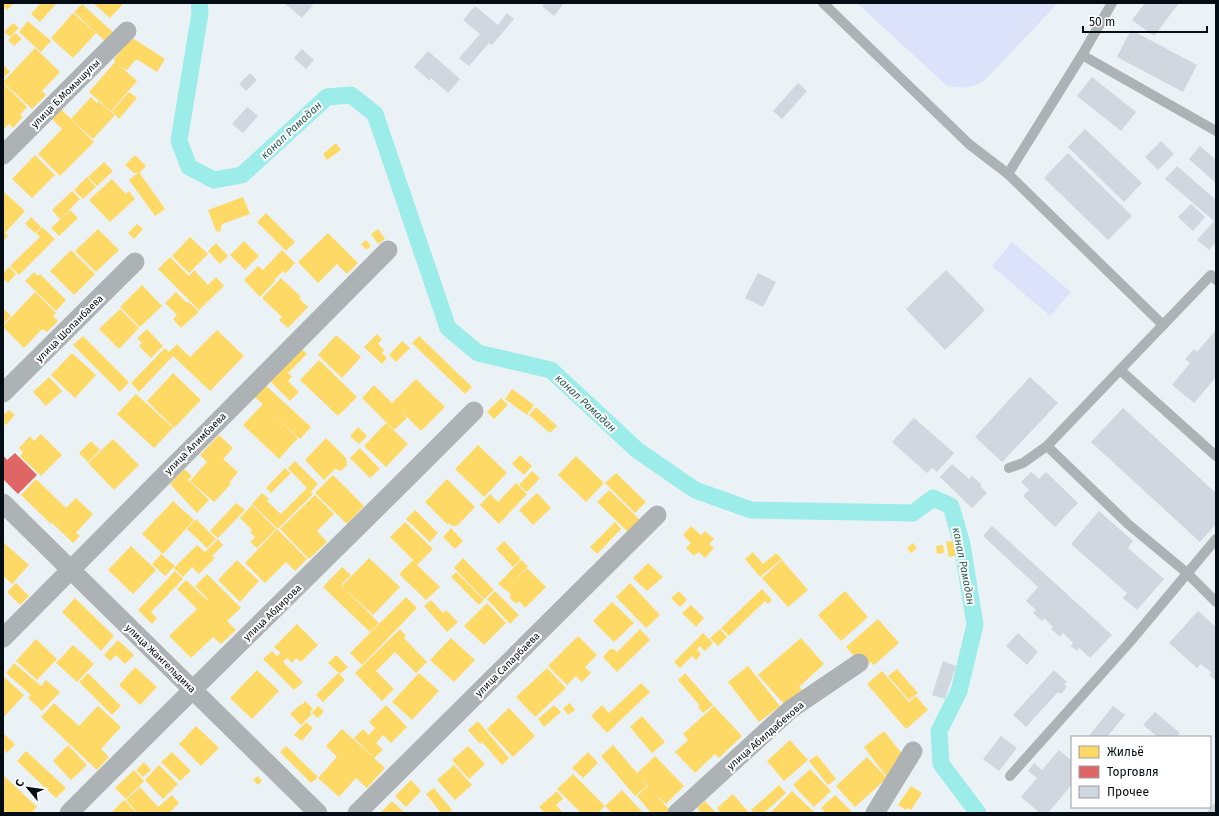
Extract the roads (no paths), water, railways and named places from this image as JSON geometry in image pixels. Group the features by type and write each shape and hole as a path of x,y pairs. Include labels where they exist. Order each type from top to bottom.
{"street":[{"name":"улица Б.Момышулы","path":"3,155 127,31"},
{"name":"улица Алимбаева","path":"3,638 388,250"},
{"name":"улица Шопанбаева","path":"3,393 135,262"},
{"name":"улица Абдирова","path":"69,813 192,689 354,532 474,412"},
{"name":"улица Жангельдина","path":"3,503 318,813"},
{"name":"улица Сапарбаева","path":"357,813 657,515"},
{"name":"улица Абилдабекова","path":"677,813 791,709 859,663"},
{"path":"875,813 913,751"}],"lane":[{"path":"823,3 969,144 1008,174 1163,325"},
{"path":"1008,174 1082,55 1112,3"},
{"path":"1082,55 1216,131"},
{"path":"1009,468 1024,462 1047,446 1211,276 1216,280"},
{"path":"1120,370 1216,456"},
{"path":"1047,446 1128,524 1187,573 1216,602"},
{"path":"1010,776 1129,643 1216,539"}],"waterway":[{"name":"канал Рамадан","path":"199,3 200,13 179,141 189,167 214,180 242,175 327,97 351,95 375,114 448,328 478,353 551,370 637,450 695,490 751,510 913,513 933,498 951,506 962,544 975,625 959,691 939,731 941,764 978,813"}]}
